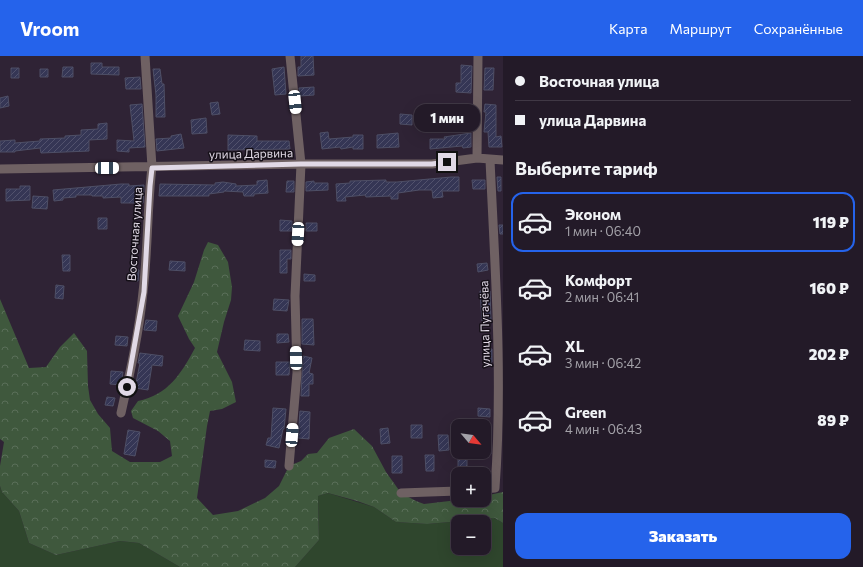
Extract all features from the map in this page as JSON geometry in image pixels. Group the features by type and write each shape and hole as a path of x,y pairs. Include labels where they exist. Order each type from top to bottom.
{"street":[{"name":"Восточная улица","path":"121,412 132,361 144,292 152,168 145,56"},
{"path":"290,56 301,164 295,296 297,374 290,466"},
{"path":"477,158 478,56"},
{"name":"улица Дарвина","path":"0,169 152,168 301,164 432,164 477,158 503,160"},
{"name":"улица Пугачёва","path":"490,160 498,318 498,448 495,488 491,488"},
{"path":"401,493 451,491"}],"green space":[{"path":"208,242 218,245 228,262 232,287 231,300 217,352 232,382 236,402 222,409 210,411 197,498 213,515 238,511 265,498 279,486 289,466 301,461 308,454 317,453 329,438 354,429 372,446 386,472 401,493 424,504 451,501 451,507 491,507 491,495 503,492 503,523 495,518 491,518 491,515 451,515 451,522 427,524 396,522 374,507 328,493 318,496 319,540 295,567 180,567 139,543 120,541 56,555 29,543 19,511 2,492 0,486 0,466 4,442 0,439 0,299 29,368 46,367 60,347 74,333 87,351 90,400 98,414 110,428 112,451 130,462 160,462 172,456 170,441 158,431 133,418 131,411 138,401 158,394 166,388 179,375 195,348 178,316 194,282"},
{"path":"0,486 2,492 19,511 29,543 56,555 120,541 139,543 180,567 0,567"},
{"path":"328,493 374,507 396,522 427,524 451,522 451,555 491,555 491,518 495,518 503,523 503,567 295,567 319,540 318,496"}],"building":[{"path":"301,56 313,56 314,75 298,76 298,67 301,67"},
{"path":"91,63 102,63 102,67 119,67 119,75 91,74"},
{"path":"461,65 472,66 471,93 456,92 456,83 461,83"},
{"path":"63,67 73,67 73,77 62,77"},
{"path":"284,67 286,94 275,95 272,69"},
{"path":"11,68 19,68 19,78 11,78"},
{"path":"485,68 494,68 493,90 484,90"},
{"path":"40,69 48,69 48,77 40,77"},
{"path":"153,69 160,69 162,84 164,84 165,117 156,117 156,95"},
{"path":"140,77 141,89 126,89 125,78"},
{"path":"314,87 314,95 300,96 299,88"},
{"path":"8,96 9,106 0,108 0,98"},
{"path":"218,102 220,114 212,115 210,103"},
{"path":"142,104 145,147 129,148 129,152 117,151 117,140 134,141 130,105"},
{"path":"485,104 496,105 496,137 501,136 502,147 489,147 488,132 484,132 486,112 484,112"},
{"path":"469,108 469,117 456,117 455,109"},
{"path":"400,114 412,115 412,125 400,124"},
{"path":"206,118 207,133 192,134 191,120"},
{"path":"107,123 107,139 89,140 89,151 41,153 40,148 15,152 0,152 0,141 15,140 15,143 40,141 40,139 65,138 65,136 81,135 81,130 98,129 98,124"},
{"path":"328,132 329,139 363,135 363,149 353,149 353,147 341,149 340,147 322,149 320,133"},
{"path":"398,133 399,147 377,148 377,135"},
{"path":"471,133 471,147 463,148 462,146 430,149 430,139 445,139 444,137"},
{"path":"181,134 184,148 157,151 156,139 171,138 171,136"},
{"path":"228,135 257,136 257,141 289,141 290,149 228,150"},
{"path":"459,177 459,191 442,191 443,197 433,198 432,190 419,190 398,193 398,199 391,199 391,196 366,197 365,195 345,197 346,201 337,201 336,184 350,183 350,181 386,180 386,182 397,182"},
{"path":"497,177 501,177 501,191 498,191"},
{"path":"267,180 268,193 254,194 254,196 244,196 243,192 224,191 209,194 209,196 159,196 160,184 215,185 215,183 223,182 236,184 236,186 257,185 257,181"},
{"path":"472,180 485,180 485,189 473,189"},
{"path":"287,181 294,181 294,192 286,192"},
{"path":"314,181 314,183 328,183 328,190 306,191 306,182"},
{"path":"129,184 129,186 144,185 143,203 121,203 121,197 103,198 103,196 92,195 76,195 76,197 63,198 63,200 54,201 53,190"},
{"path":"20,186 30,186 30,200 6,201 6,189 20,189"},
{"path":"33,196 48,197 47,209 32,208"},
{"path":"98,218 107,218 107,229 98,229"},
{"path":"280,220 292,221 292,231 280,231"},
{"path":"306,223 317,223 317,231 306,231"},
{"path":"499,225 503,225 503,234 500,234"},
{"path":"280,250 291,250 291,259 287,259 287,273 280,273"},
{"path":"62,255 70,255 70,271 63,271"},
{"path":"170,261 185,262 185,271 169,270"},
{"path":"487,263 488,270 478,272 477,264"},
{"path":"130,269 139,270 138,281 129,280"},
{"path":"304,274 315,275 315,281 304,281"},
{"path":"56,285 64,286 63,299 55,298"},
{"path":"480,291 490,291 491,321 482,321"},
{"path":"274,299 289,300 287,311 273,310"},
{"path":"302,319 313,319 314,345 302,344"},
{"path":"146,320 157,321 156,331 144,330"},
{"path":"277,334 288,334 289,342 277,343"},
{"path":"116,336 128,337 127,346 115,345"},
{"path":"245,340 260,341 260,351 244,350"},
{"path":"484,349 492,349 492,362 484,362"},
{"path":"140,353 163,356 162,366 152,365 148,390 135,388 140,363 138,363"},
{"path":"303,356 312,358 309,373 313,374 313,384 309,384 309,396 301,396"},
{"path":"276,362 290,362 289,375 276,375"},
{"path":"111,371 123,372 121,385 110,384"},
{"path":"107,397 115,398 113,406 105,405"},
{"path":"273,408 286,409 284,429 279,448 266,445 268,438 271,438"},
{"path":"478,408 490,409 490,417 478,416"},
{"path":"300,411 310,412 309,439 298,438"},
{"path":"411,425 422,425 422,438 411,438"},
{"path":"388,428 390,443 381,444 380,429"},
{"path":"128,430 140,432 135,456 124,454"},
{"path":"438,435 448,435 449,450 439,451"},
{"path":"425,455 434,455 434,471 426,471"},
{"path":"392,456 402,456 402,473 392,473"},
{"path":"458,459 467,459 467,467 458,467"},
{"path":"265,460 276,461 275,468 265,467"}],"route":[{"path":"127,387 144,292 152,168 301,164 432,164 447,162"}]}
